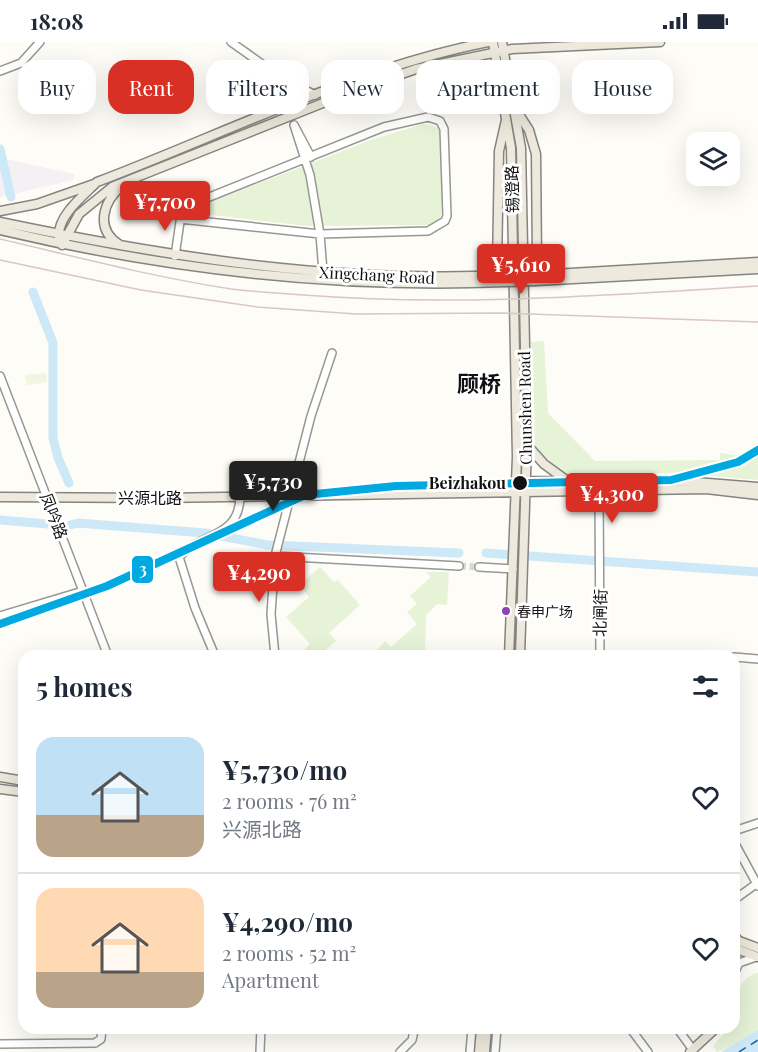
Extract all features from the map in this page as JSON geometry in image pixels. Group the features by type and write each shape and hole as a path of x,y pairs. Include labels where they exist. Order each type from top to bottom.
{"main road":[{"name":"锡澄路","path":"490,42 500,48 512,148 516,374"},
{"path":"309,99 378,71 490,42"},
{"path":"309,104 391,77 500,48 660,42"},
{"path":"0,211 37,204 196,148 281,114"},
{"name":"锡澄路","path":"516,114 521,148 521,232"},
{"path":"519,114 529,130 536,154 537,259 540,266 547,271 559,274"},
{"path":"482,276 492,273 497,267 499,151 507,117"},
{"path":"62,245 80,214 90,203 112,187 196,148"},
{"path":"129,180 106,204 104,224 110,237 132,250"},
{"path":"62,245 58,234 68,213 97,183"},
{"name":"Xingchang Road","path":"0,222 132,250 229,264 398,278 482,276 505,278"},
{"name":"Xingchang Road","path":"0,230 62,245 229,270 398,284 758,269"},
{"name":"Chunshen Road","path":"509,650 516,564 526,491 527,445 521,232"},
{"name":"Xingchang Road","path":"536,278 559,274 758,262"},
{"name":"Chunshen Road","path":"516,374 518,545"},
{"path":"527,445 544,464 569,481"},
{"path":"516,481 696,482 758,488"},
{"name":"兴源北路","path":"0,497 240,497 706,489 758,495"},
{"name":"Chunshen Road","path":"516,564 520,650"},
{"path":"0,777 18,780"},
{"path":"0,789 18,791"},
{"path":"740,945 758,948"},
{"path":"740,946 758,957"},
{"path":"479,1052 480,1034"},
{"path":"485,1052 486,1034"},
{"path":"692,1051 710,1034"}],"street":[{"path":"0,71 21,63 40,42"},
{"path":"231,42 256,60"},
{"path":"309,93 315,96"},
{"path":"289,114 308,158 320,234 323,272"},
{"path":"175,256 180,219 182,208 384,128 419,117 428,117 440,122 444,129 447,216 445,221 428,231 320,234 180,219"},
{"path":"274,650 271,614 275,554 311,416 332,353"},
{"name":"凤吟路","path":"0,376 106,650"},
{"path":"0,399 9,399"},
{"name":"北闸街","path":"599,491 600,650"},
{"path":"213,650 179,563 179,557 183,552 237,518 240,497"},
{"path":"275,554 459,566"},
{"path":"479,567 516,564"},
{"path":"0,616 83,591"},
{"path":"740,658 758,659"},
{"path":"740,829 758,824"},
{"path":"740,853 757,885 740,896"},
{"path":"740,963 758,957"},
{"path":"0,1044 95,1043 101,1039 101,1034"},
{"path":"260,1052 261,1034"},
{"path":"400,1052 412,1040 413,1034"},
{"path":"470,1052 472,1034"},
{"path":"495,1052 496,1034"},
{"path":"634,1034 648,1052"},
{"path":"680,1034 692,1051"}],"shaded area":[{"path":"0,158 75,174 73,180 0,197"}],"green space":[{"path":"423,124 436,128 444,140 441,217 434,225 307,226 194,213 193,209 368,141"},
{"path":"544,341 548,413 595,461 720,460 720,453 758,458 758,480 677,473 565,474 534,447 531,342"},
{"path":"46,373 47,382 27,385 25,375"},
{"path":"320,567 334,582 338,580 360,605 329,633 336,641 326,650 304,650 310,644 286,617 309,597 299,585"},
{"path":"426,572 449,572 447,605 437,604 426,615 425,650 377,650 385,641 391,647 417,624 407,612 417,604 410,596 431,577"},
{"path":"758,973 758,1030 737,1044 717,1052 713,1046 724,1034 740,1034 740,987 750,976"}],"water":[{"path":"758,1030 758,1052 721,1052"}],"waterway":[{"path":"0,149 11,197"},
{"path":"33,292 53,343 53,438 58,458 69,483"},
{"path":"0,520 48,524"},
{"path":"70,525 78,523 205,533 268,545 459,553"},
{"path":"486,553 758,572"}],"ferry route":[{"path":"739,1052 758,1040"}],"tunnel":[{"path":"459,566 479,567"}],"railway":[{"path":"0,239 173,279 240,290 304,295 474,300 758,286"},
{"path":"0,260 141,290 257,307 356,314 500,313 758,322"}],"transit line":[{"name":"3","path":"0,624 107,586 305,495 396,486 671,480 738,462 758,450"}],"place":[{"name":"Beizhakou","path":"520,483"},
{"name":"春申广场","path":"506,611"}],"district":[{"name":"顾桥","path":"479,384"}]}
